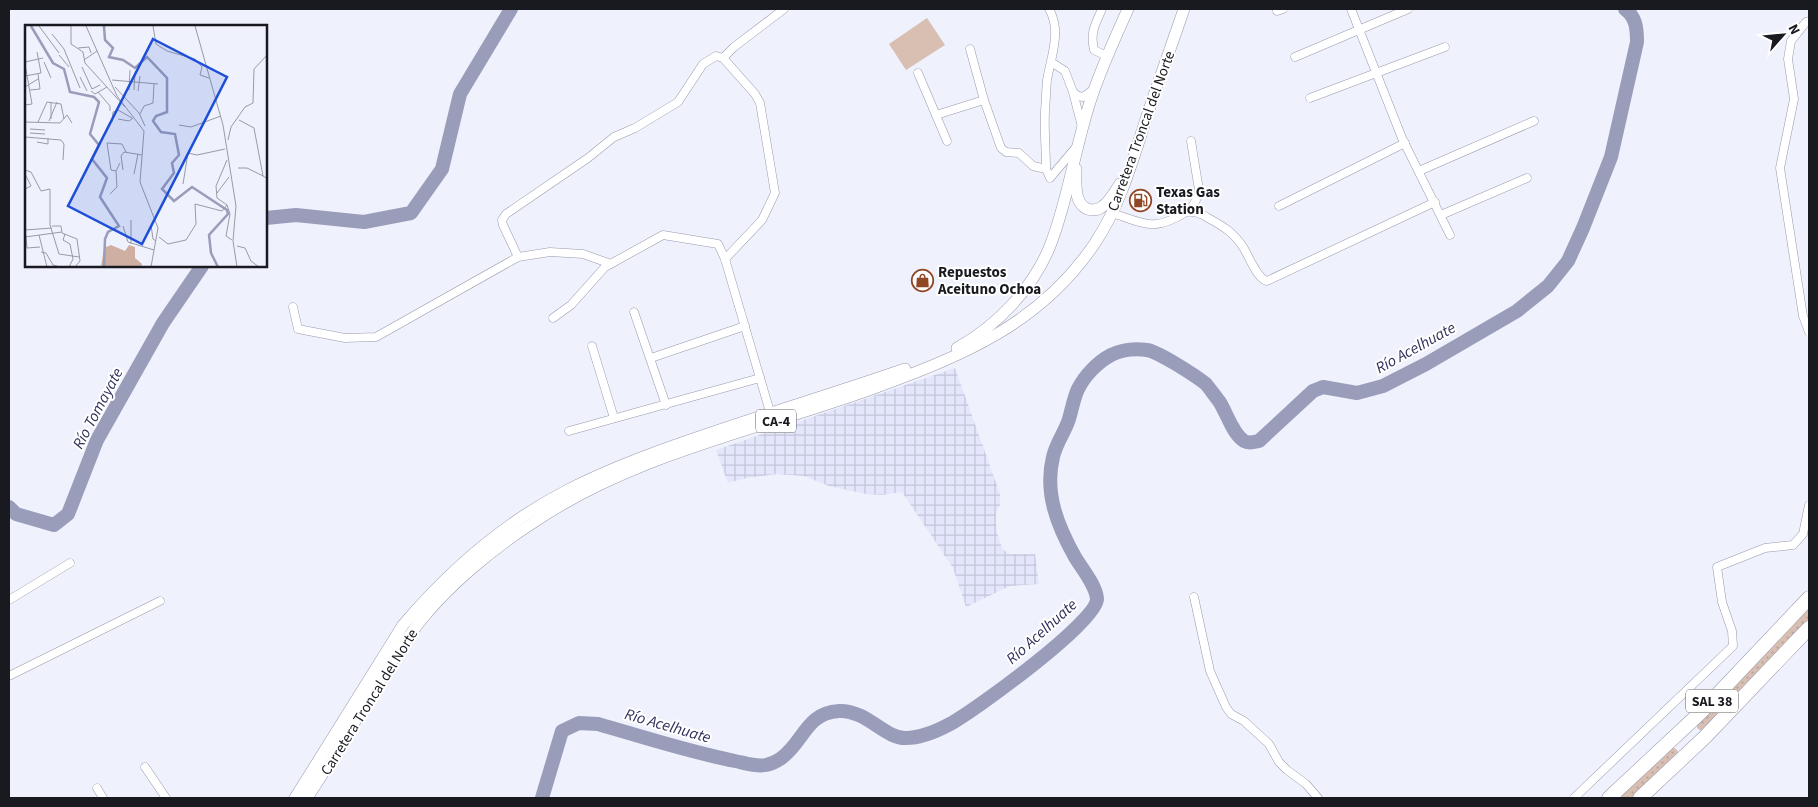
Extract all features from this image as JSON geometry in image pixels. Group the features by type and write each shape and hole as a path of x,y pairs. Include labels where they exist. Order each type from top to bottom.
{"highway":[{"name":"SAL 38","path":"1609,798 1691,722 1809,598"},
{"name":"SAL 38","path":"1640,798 1705,737 1809,628"},
{"path":"1691,722 1690,732 1694,739 1705,737"},
{"path":"1668,744 1676,741 1682,743 1686,750 1685,756"}],"main road":[{"name":"Carretera Troncal del Norte","path":"295,798 403,626 418,608 452,574 492,540 540,506 565,491 610,470 770,412 856,386 942,356 968,343 979,334 1019,296 1044,258 1055,230 1095,89 1128,9"},
{"path":"1174,40 1179,9"},
{"name":"Carretera Troncal del Norte","path":"307,798 392,660 423,617 466,575 530,524 620,474 935,366 976,347 1011,326 1041,303 1067,278 1095,242 1112,213 1129,171 1184,9"},
{"path":"1077,150 1077,196 1082,205 1089,209 1097,210 1106,205 1129,171"}],"street":[{"path":"723,58 734,47 784,9"},
{"path":"1048,9 1055,25 1045,111 1046,169 1050,178 1077,150"},
{"path":"1102,9 1093,28 1092,38 1094,50 1107,56"},
{"path":"1351,9 1405,143 1450,235"},
{"path":"1295,57 1408,9"},
{"path":"1809,21 1806,22 1791,41 1788,59 1794,99 1780,168 1803,316 1809,332"},
{"path":"1310,98 1445,47"},
{"path":"970,49 984,100 1001,148 1006,152 1019,153 1033,166 1046,169"},
{"path":"518,257 503,225 502,220 506,214 588,158 614,137 635,128 678,102 703,64 716,56 723,58 755,94 760,103 775,193 762,220 725,259"},
{"path":"1051,62 1065,71 1074,92 1083,129"},
{"path":"918,73 947,140"},
{"path":"1074,92 1078,96 1083,97 1095,89"},
{"path":"936,116 984,100"},
{"path":"1419,171 1534,121"},
{"path":"1112,213 1150,225 1163,224 1190,211 1199,190 1191,141"},
{"path":"1279,206 1405,143"},
{"path":"1441,215 1527,178"},
{"path":"1190,211 1201,214 1233,232 1261,278 1267,281 1435,202"},
{"path":"553,318 571,305 605,267 663,235 718,244 725,259 770,412"},
{"path":"293,307 298,329 345,338 376,337 518,257 550,252 583,254 611,264"},
{"path":"634,312 666,405"},
{"path":"651,358 745,326"},
{"path":"592,346 614,418"},
{"path":"569,431 760,378"},
{"path":"1574,798 1734,646 1732,631 1722,602 1717,567 1765,548 1793,545 1803,534 1809,505"},
{"path":"9,600 70,563"},
{"path":"1194,597 1210,671 1226,707 1231,714 1244,722 1269,744 1283,766 1306,784 1318,798"},
{"path":"9,676 160,601"},
{"path":"145,767 166,798"},
{"path":"97,788 103,798"}],"shaded area":[{"path":"927,18 945,45 906,70 889,44"},
{"path":"955,368 1000,494 1000,505 996,512 996,522 1002,548 1008,554 1035,554 1039,584 1010,586 966,607 953,568 902,492 882,495 865,494 829,486 804,476 777,474 728,483 716,450"},
{"path":"1809,604 1809,619 1702,731 1698,729 1697,725"},
{"path":"1673,747 1679,754 1634,798 1617,798"}],"waterway":[{"name":"Río Tomayate","path":"268,218 296,215 364,222 411,213 442,169 460,94 511,9"},
{"name":"Río Acelhuate","path":"542,798 562,731 579,723 598,724 701,753 762,765 770,764 780,759 795,745 812,723 828,713 849,712 867,719 898,737 918,737 935,732 950,724 1007,685 1057,645 1077,626 1092,610 1097,599 1091,583 1075,557 1058,522 1050,484 1054,452 1067,424 1078,389 1092,369 1106,358 1124,350 1147,350 1160,355 1206,384 1219,401 1236,433 1244,441 1252,442 1259,441 1313,391 1323,387 1357,393 1383,386 1426,364 1517,311 1548,286 1568,261 1611,157 1637,42 1635,23 1632,16 1625,9"},
{"name":"Río Tomayate","path":"9,507 16,514 54,525 68,514 97,440 163,323 201,268"}],"place":[{"name":"Texas Gas Station","path":"1140,201"},
{"name":"Repuestos Aceituno Ochoa","path":"922,281"}]}
